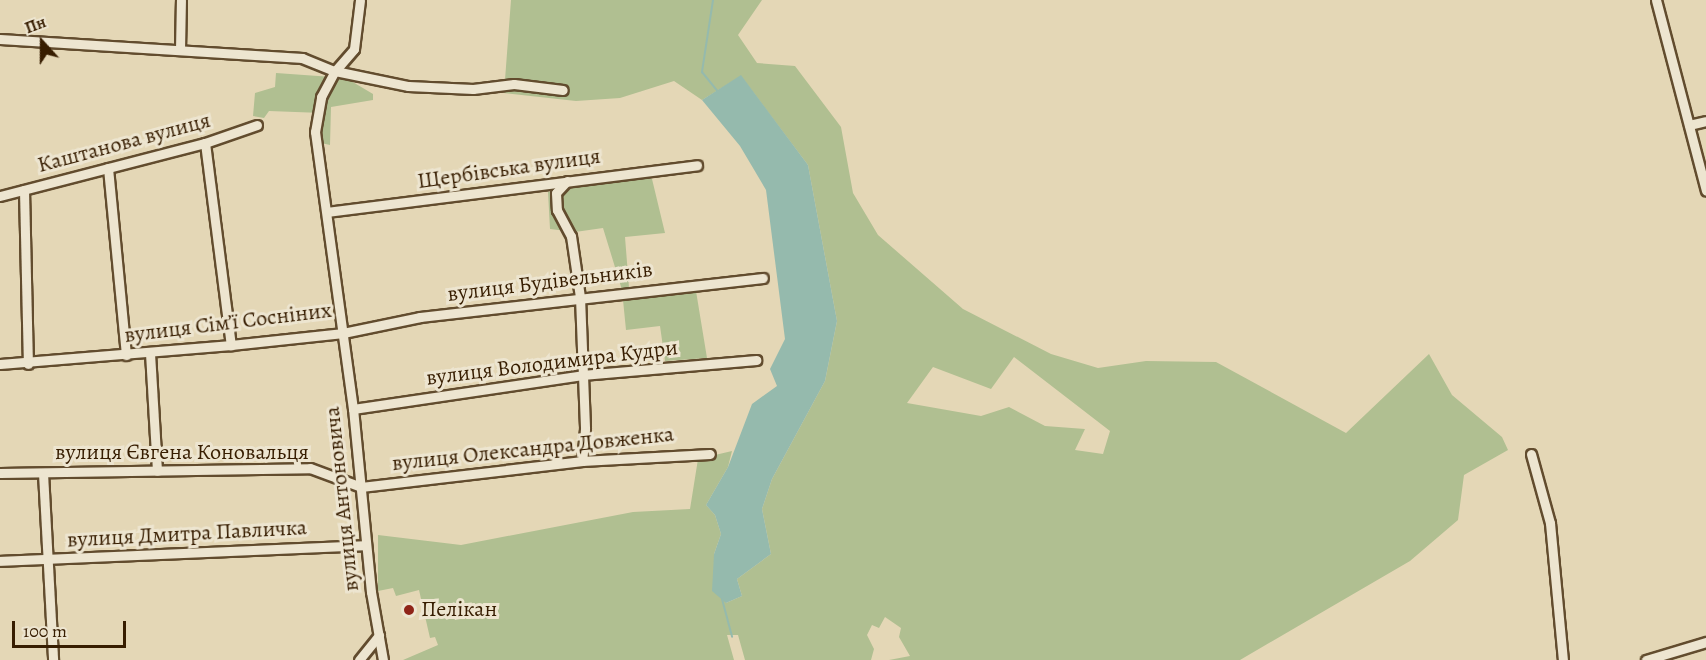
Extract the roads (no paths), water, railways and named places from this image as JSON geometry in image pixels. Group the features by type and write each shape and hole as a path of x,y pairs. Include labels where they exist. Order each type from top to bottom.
{"street":[{"path":"180,50 181,0"},
{"path":"1656,0 1706,191"},
{"path":"327,212 315,132 321,97 335,71 354,49 360,5"},
{"path":"0,39 302,58 335,71 408,86 473,89 514,84 563,90"},
{"path":"1689,125 1706,121"},
{"name":"Каштанова вулиця","path":"0,196 205,143 257,126"},
{"path":"205,143 231,345"},
{"name":"Щербівська вулиця","path":"327,212 697,165"},
{"path":"108,168 126,355"},
{"path":"567,181 556,193 557,210 572,236 580,297 582,461"},
{"path":"24,190 28,364"},
{"name":"вулиця Сім’ї Сосніних","path":"0,364 28,364 150,353 343,333 327,212"},
{"name":"вулиця Будівельників","path":"343,333 420,317 763,278"},
{"name":"вулиця Антоновича","path":"343,333 361,487 364,544 383,660"},
{"path":"150,353 157,471"},
{"name":"вулиця Володимира Кудри","path":"353,409 582,375 756,360"},
{"name":"вулиця Олександра Довженка","path":"361,487 582,461 710,454"},
{"path":"1531,454 1551,532 1563,660"},
{"name":"вулиця Євгена Коновальця","path":"0,473 310,468 361,487"},
{"path":"43,472 53,660"},
{"name":"вулиця Дмитра Павличка","path":"0,561 364,544"},
{"path":"359,660 380,635"},
{"path":"1646,660 1706,642"}],"water":[{"path":"741,75 808,165 837,321 825,381 772,479 762,509 771,554 737,579 742,596 726,603 712,591 714,554 721,534 715,515 706,505 728,467 752,404 777,386 770,369 785,339 766,190 740,146 702,100"}],"waterway":[{"path":"713,0 702,72 718,92"},
{"path":"722,599 732,637"}],"place":[{"name":"Пелікан","path":"409,610"}]}
